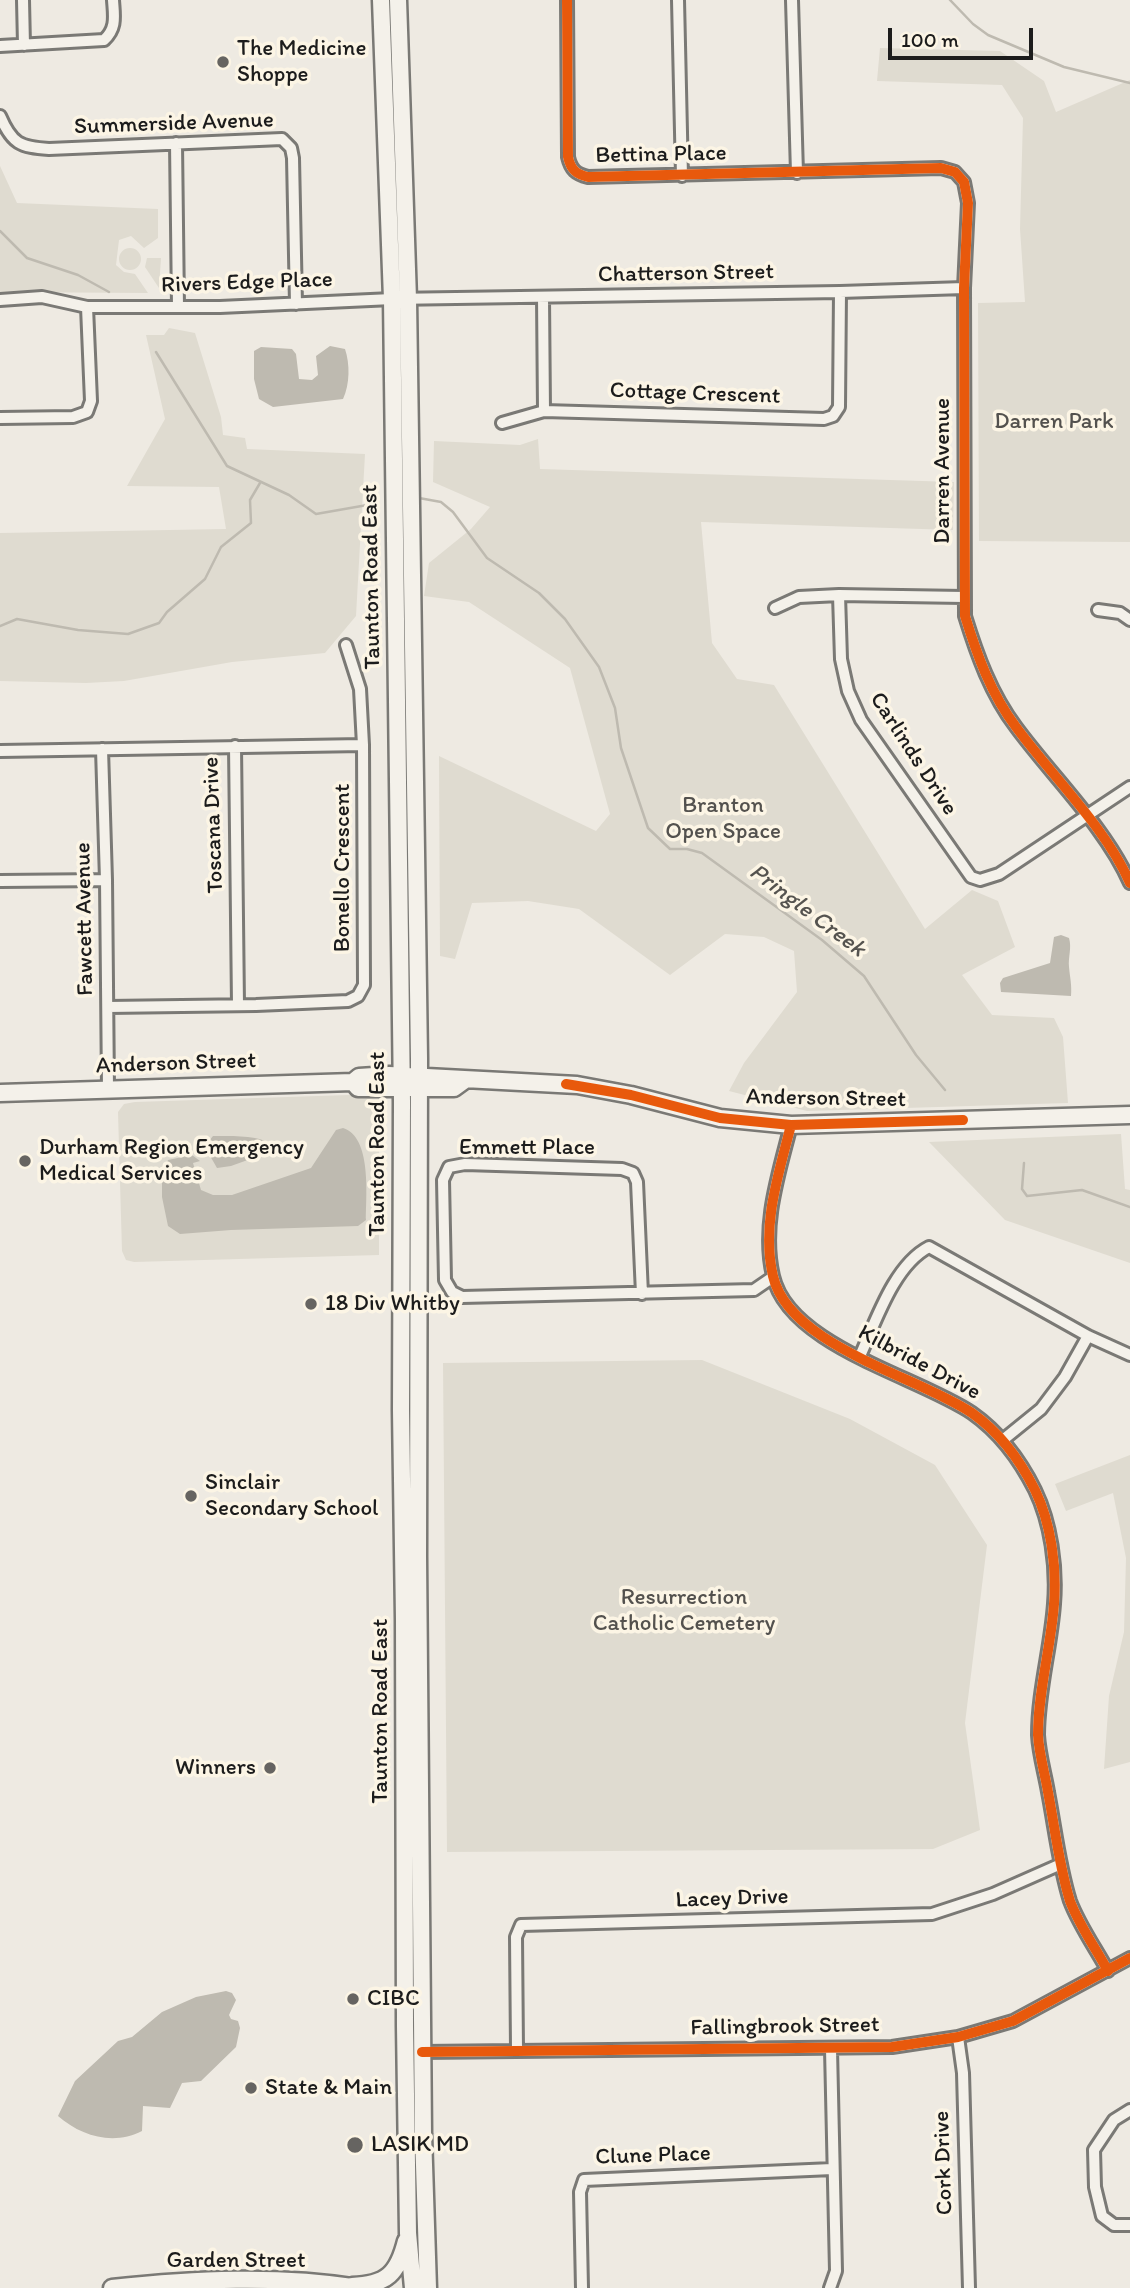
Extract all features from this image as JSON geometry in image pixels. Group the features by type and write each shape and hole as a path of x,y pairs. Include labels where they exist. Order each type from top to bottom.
{"main road":[{"name":"Taunton Road East","path":"381,0 400,299 415,757 419,1082 418,1556 422,2052 428,2288"},
{"name":"Taunton Road East","path":"398,0 400,299 396,758 402,1081 404,1914 408,2233 414,2288"},
{"path":"396,676 413,674"},
{"path":"396,758 415,757"},
{"name":"Anderson Street","path":"0,1093 354,1082 358,1088 402,1081 454,1088 465,1080 505,1080 578,1085 631,1095 720,1118 791,1125 1130,1115"},
{"name":"Garden Street","path":"112,2288 226,2279 371,2286 400,2264 408,2233"}],"street":[{"path":"23,0 24,45"},
{"path":"0,46 104,40 112,33 113,0"},
{"name":"Bettina Place","path":"567,0 568,157 577,174 588,177 682,177 797,173"},
{"name":"Bettina Place","path":"678,0 682,177"},
{"path":"792,0 797,173"},
{"name":"Summerside Avenue","path":"0,116 17,144 27,148 282,139 291,148 296,304"},
{"path":"176,143 178,307"},
{"name":"Darren Avenue","path":"797,173 941,168 955,172 964,182 968,203 964,288 965,615 976,650 1002,706 1086,815 1123,867 1130,883"},
{"name":"Chatterson Street","path":"400,299 964,288"},
{"name":"Cottage Crescent","path":"544,411 824,419 833,416 839,407 840,292"},
{"name":"Rivers Edge Place","path":"0,300 41,297 88,307 178,307 400,299"},
{"path":"502,423 544,411 543,297"},
{"path":"0,418 73,417 87,412 91,401 88,307"},
{"name":"Carlinds Drive","path":"839,595 841,659 848,691 857,711 971,877 980,880 999,874 1086,815"},
{"path":"775,608 800,597 964,597"},
{"path":"1098,610 1121,613 1130,620"},
{"name":"Bonello Crescent","path":"238,1005 348,1001 358,996 364,985 363,745 360,690 346,645"},
{"path":"235,746 363,745"},
{"name":"Toscana Drive","path":"0,751 235,746 238,1005"},
{"name":"Fawcett Avenue","path":"102,749 108,1089"},
{"path":"1086,815 1130,787"},
{"path":"0,881 106,880"},
{"path":"108,1006 238,1005"},
{"name":"Kilbride Drive","path":"791,1125 773,1200 769,1238 773,1277 789,1310 818,1334 971,1413 1004,1440 1035,1490 1049,1530 1054,1566 1054,1603 1044,1664 1038,1736 1061,1864 1071,1903 1108,1971"},
{"name":"Emmett Place","path":"642,1294 636,1182 633,1173 622,1169 465,1164 449,1167 443,1180 445,1280 452,1292 462,1297 642,1294 754,1290 773,1277"},
{"path":"859,1356 902,1269 916,1254 929,1247 1088,1336 1130,1355"},
{"path":"1004,1440 1041,1409 1065,1377 1088,1336"},
{"name":"Lacey Drive","path":"517,2050 516,1937 521,1925 932,1914 993,1894 1061,1864"},
{"name":"Fallingbrook Street","path":"422,2052 831,2049 892,2046 958,2037 1013,2021 1130,1958"},
{"name":"Cork Drive","path":"958,2037 963,2073 969,2288"},
{"path":"830,2288 835,2271 831,2049"},
{"path":"1130,2110 1114,2120 1094,2150 1095,2187 1102,2216 1114,2225 1130,2225"},
{"name":"Clune Place","path":"582,2288 580,2192 584,2180 832,2169"}],"green space":[{"name":"Darren Park","path":"880,48 1000,51 1044,81 1056,112 1130,80 1130,542 979,541 978,303 1025,302 1020,229 1023,118 1002,85 877,81"},
{"path":"0,166 17,203 158,209 158,238 144,248 131,236 119,240 116,265 124,272 135,274 148,293 0,292"},
{"path":"130,248 138,251 141,259 138,267 130,270 122,267 119,259 122,251"},
{"path":"147,258 161,258 159,288 145,267"},
{"path":"169,328 195,333 221,417 223,435 245,438 247,449 365,454 356,616 325,653 232,662 124,681 0,681 0,533 226,529 219,487 127,486 165,419 146,335 164,335"},
{"name":"Branton Open Space","path":"538,439 540,469 954,482 953,530 701,522 712,643 737,679 774,685 925,929 972,890 998,901 1015,947 962,975 992,1015 1054,1018 1063,1037 1068,1103 807,1111 729,1091 744,1063 797,992 794,951 764,937 725,934 670,975 579,909 528,901 472,903 455,959 440,956 439,756 596,831 610,814 570,668 469,602 424,596 429,563 471,529 490,507 433,482 434,441 520,445"},
{"path":"379,1094 379,1255 134,1262 126,1260 122,1251 118,1112 124,1104"},
{"path":"1121,1134 1125,1189 1130,1190 1130,1263 1005,1220 929,1142"},
{"name":"Resurrection Catholic Cemetery","path":"702,1360 850,1419 935,1465 987,1545 965,1723 980,1830 933,1849 447,1852 443,1363"},
{"path":"1130,1455 1130,1762 1104,1769 1109,1696 1124,1632 1126,1558 1113,1493 1066,1511 1055,1484"}],"shaded area":[{"path":"330,346 345,349 347,355 348,381 343,399 273,407 259,399 254,379 254,351 261,347 292,349 296,354 299,379 312,380 318,375 316,356"},
{"path":"1061,935 1069,938 1070,942 1071,996 1001,992 1000,983 1003,978 1050,963 1054,937"},
{"path":"343,1128 359,1143 365,1168 366,1220 358,1226 180,1234 168,1226 162,1197 162,1179 166,1178 168,1160 192,1155 200,1161 193,1163 201,1190 213,1195 232,1195 311,1168 336,1130"},
{"path":"213,1136 256,1138 278,1149 231,1166 217,1168 209,1154 208,1142"},
{"path":"226,1991 232,1993 236,2000 229,2015 231,2019 238,2021 240,2028 236,2047 201,2081 182,2083 170,2108 143,2106 142,2131 120,2138 98,2137 77,2129 58,2116 75,2081 118,2041 132,2037 162,2012 196,1997"}],"waterway":[{"path":"950,0 988,35 1064,67 1130,83"},
{"path":"0,231 27,258 78,275 109,292"},
{"path":"156,352 227,466 289,495 316,514 373,504"},
{"name":"Pringle Creek","path":"0,626 17,619 78,630 128,634 159,623 167,612 205,579 221,547 251,523 250,500 260,483"},
{"name":"Pringle Creek","path":"419,498 441,502 453,512 487,558 539,593 565,619 599,667 615,708 621,748 648,828 670,849 687,849 702,853 822,940 864,976 916,1055 945,1090"},
{"name":"Pringle Creek","path":"1024,1163 1022,1189 1027,1196 1082,1190 1130,1207"}],"cycle path":[{"path":"567,0 568,157 572,168 580,174 588,177 941,168 955,172 964,182 968,203 964,288 965,616 986,674 1007,714 1093,822 1130,883"},
{"path":"566,1084 631,1095 720,1118 791,1125 963,1120"},
{"path":"791,1125 773,1199 769,1238 773,1276 784,1300 803,1322 828,1340 972,1413 1000,1438 1016,1457 1041,1503 1052,1546 1055,1590 1040,1702 1040,1749 1066,1888 1083,1928 1108,1971"},
{"path":"422,2052 892,2047 958,2037 1013,2021 1130,1958"}],"place":[{"name":"The Medicine Shoppe","path":"223,62"},
{"name":"Durham Region Emergency Medical Services","path":"25,1161"},
{"name":"18 Div Whitby","path":"311,1304"},
{"name":"Sinclair Secondary School","path":"191,1496"},
{"name":"Winners","path":"270,1768"},
{"name":"CIBC","path":"353,1999"},
{"name":"State & Main","path":"251,2088"},
{"name":"LASIK MD","path":"355,2145"}]}
